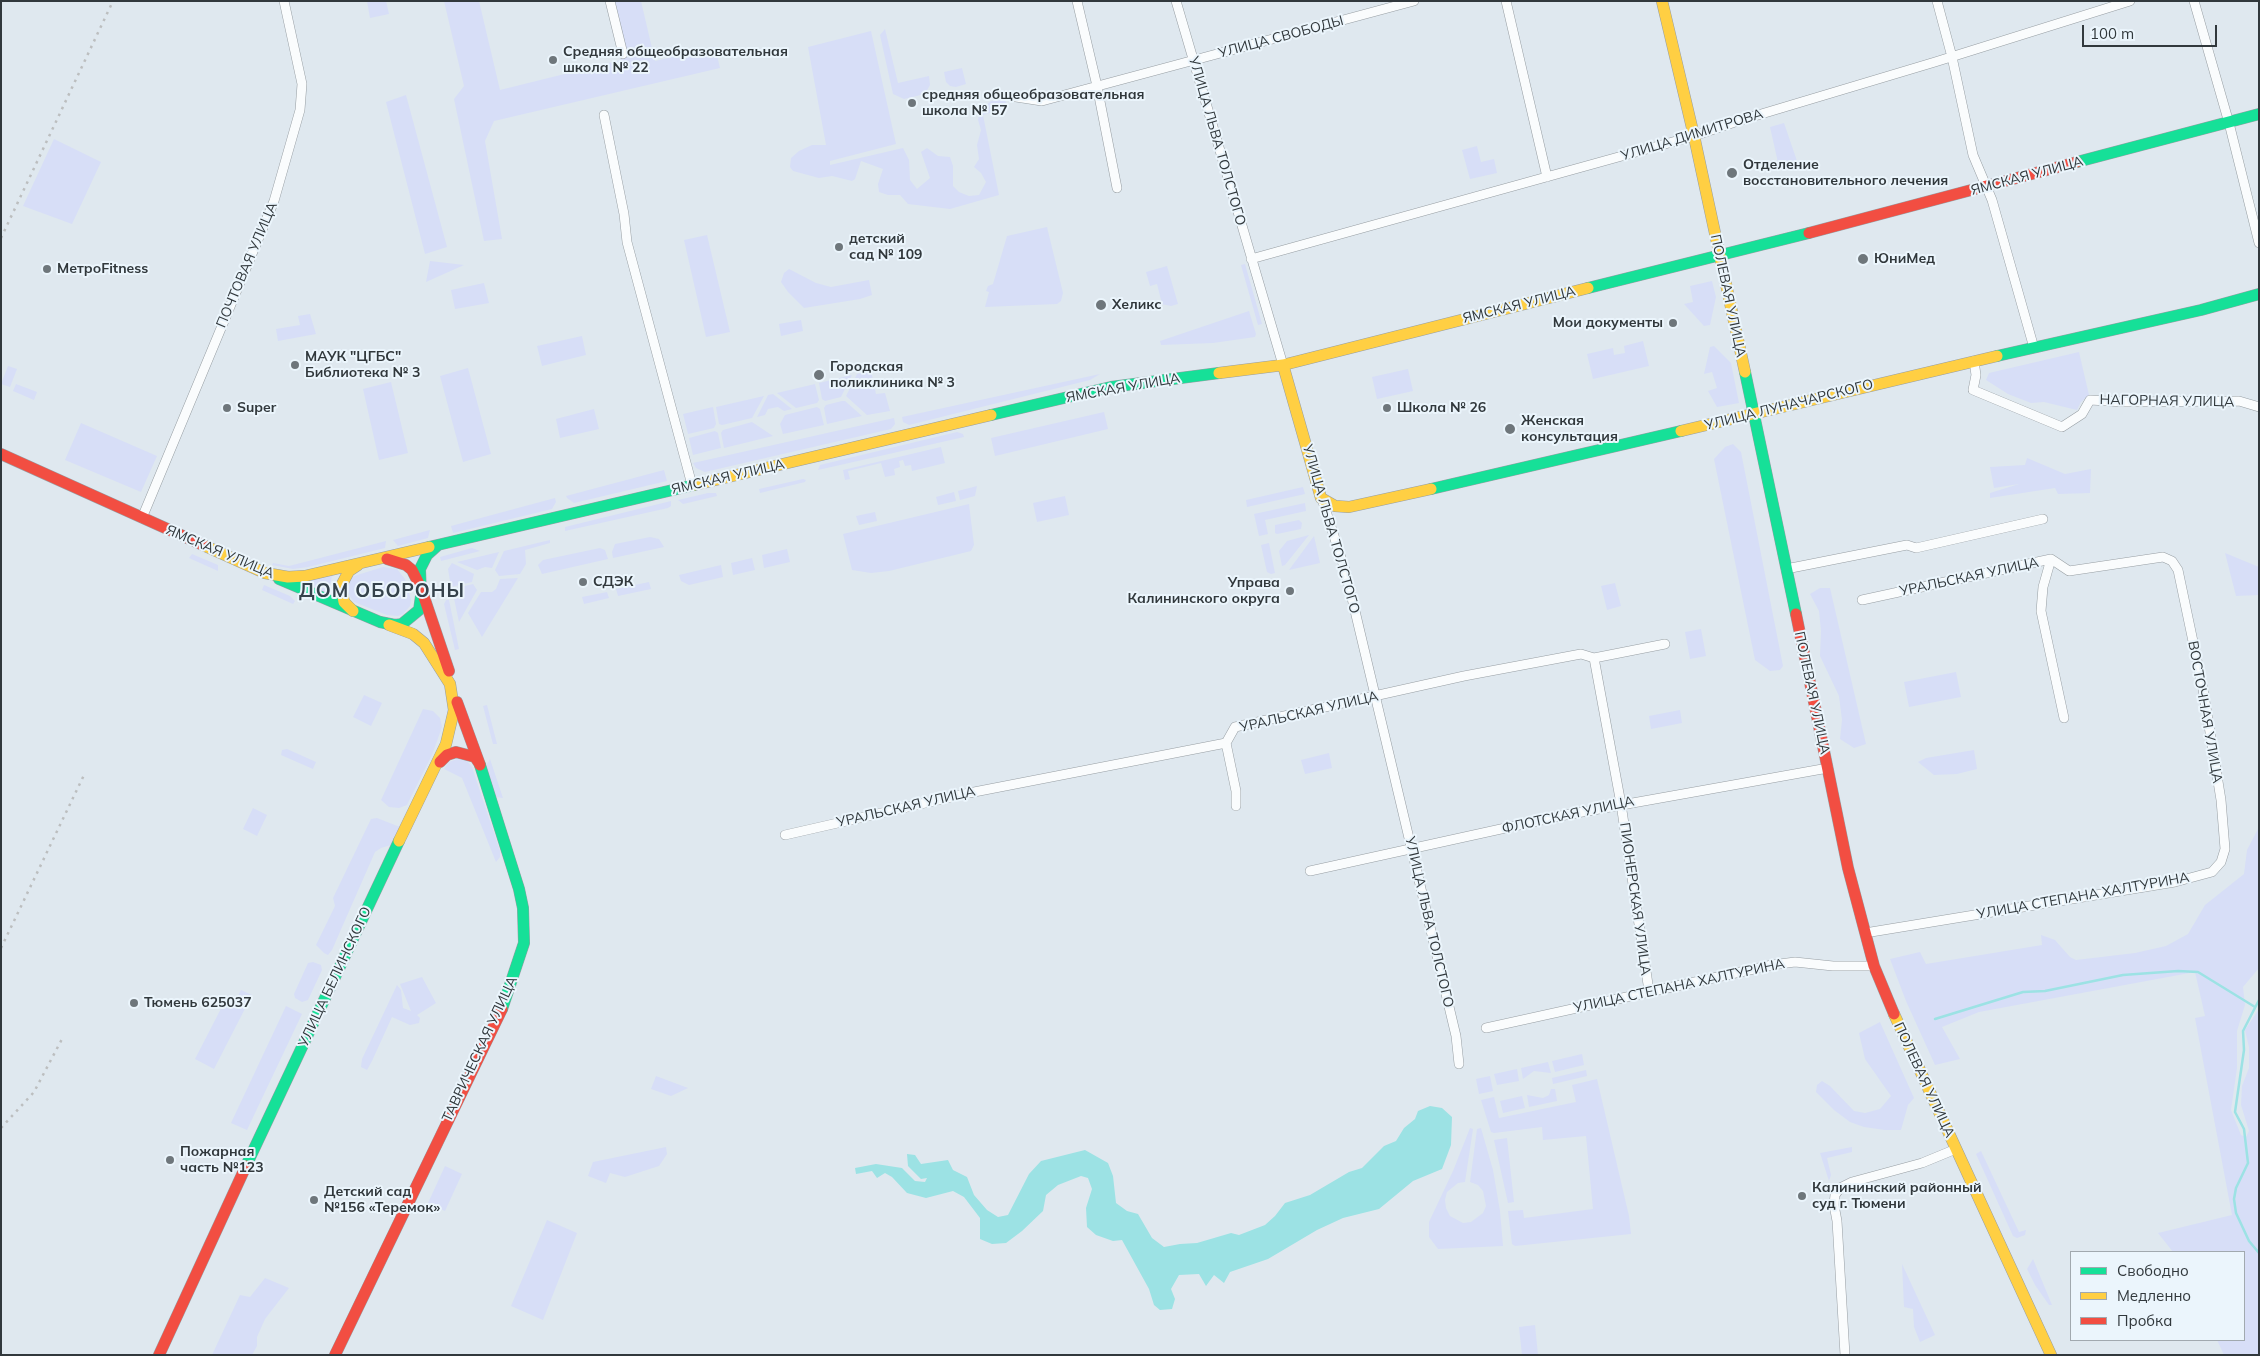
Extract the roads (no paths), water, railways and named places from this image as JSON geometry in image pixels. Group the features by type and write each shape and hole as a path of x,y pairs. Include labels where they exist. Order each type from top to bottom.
{"main road":[{"name":"ПОЛЕВАЯ УЛИЦА","path":"1662,1 1694,136 1754,414 1848,868 1874,966 1924,1080 2051,1355"},
{"name":"ЯМСКАЯ УЛИЦА","path":"1,454 265,573 288,577 305,576 1111,387 1283,365 1985,187 2259,114"},
{"name":"УЛИЦА ЛУНАЧАРСКОГО","path":"1321,498 1335,506 1349,507 2201,310 2259,294"},
{"name":"УЛИЦА ЛЬВА ТОЛСТОГО","path":"1283,365 1321,498"},
{"path":"265,573 380,622 395,625 402,624 414,616 421,603 419,577 422,562 426,555 439,545"},
{"path":"381,559 391,559 406,565 412,570 420,586"},
{"path":"356,613 344,602 341,586 349,571 363,562"},
{"name":"ТАВРИЧЕСКАЯ УЛИЦА","path":"335,1355 404,1208 502,1008 520,959 525,933 523,908 480,765 450,684 449,671 420,586"},
{"name":"УЛИЦА БЕЛИНСКОГО","path":"160,1355 320,1006 408,822 440,762 450,731 454,710 450,684 424,643 412,634 380,622"},
{"path":"440,762 447,755 456,752 466,753 475,757 480,765"}],"street":[{"name":"ПОЧТОВАЯ УЛИЦА","path":"142,518 274,201 300,110 302,84 284,1"},
{"path":"610,1 623,54"},
{"path":"1077,1 1097,86 1117,188"},
{"name":"УЛИЦА ЛЬВА ТОЛСТОГО","path":"1176,1 1283,365"},
{"name":"УЛИЦА СВОБОДЫ","path":"1003,94 1042,101 1193,61 1394,4 1414,1"},
{"path":"1506,1 1547,177"},
{"path":"1936,1 1952,57 1973,156 1992,200 1999,222 2034,348"},
{"name":"УЛИЦА ДИМИТРОВА","path":"1251,259 1694,136 2130,1"},
{"path":"2194,1 2229,123 2259,243"},
{"path":"604,115 628,242 692,486"},
{"name":"НАГОРНАЯ УЛИЦА","path":"1974,361 1976,375 1973,390 2062,427 2082,414 2090,400 2124,402 2239,401 2259,407"},
{"name":"УЛИЦА ЛЬВА ТОЛСТОГО","path":"1321,498 1346,573 1456,1036 1459,1064"},
{"path":"1786,569 1907,545 1916,548 2043,518"},
{"name":"УРАЛЬСКАЯ УЛИЦА","path":"1862,600 2051,559 2069,571 2163,558"},
{"name":"ВОСТОЧНАЯ УЛИЦА","path":"2163,558 2172,561 2178,570 2203,689 2221,800 2225,849 2221,862 2212,872"},
{"path":"2051,559 2043,587 2041,611 2064,718"},
{"name":"УРАЛЬСКАЯ УЛИЦА","path":"785,834 969,793 1226,743 1235,727 1464,676 1581,654 1594,658 1665,644"},
{"name":"ПИОНЕРСКАЯ УЛИЦА","path":"1594,658 1621,804 1648,991"},
{"path":"1226,743 1236,791 1236,806"},
{"name":"ФЛОТСКАЯ УЛИЦА","path":"1310,871 1560,816 1828,768"},
{"name":"УЛИЦА СТЕПАНА ХАЛТУРИНА","path":"1866,933 2013,907 2152,887 2212,872"},
{"name":"УЛИЦА СТЕПАНА ХАЛТУРИНА","path":"1486,1028 1772,965 1795,962 1833,966 1874,966"},
{"path":"1845,1355 1837,1221 1834,1205 1835,1195 1840,1188 1852,1182 1922,1163 1956,1149"}],"water":[{"path":"1430,1106 1442,1108 1452,1117 1451,1145 1442,1169 1413,1181 1379,1209 1343,1218 1317,1230 1268,1259 1230,1272 1224,1283 1214,1275 1206,1286 1199,1274 1179,1275 1171,1289 1175,1299 1172,1309 1160,1310 1154,1305 1149,1289 1122,1240 1113,1241 1096,1235 1087,1227 1086,1208 1092,1189 1088,1178 1081,1176 1058,1185 1046,1195 1043,1211 1022,1231 1006,1243 992,1244 980,1239 980,1218 964,1197 953,1191 926,1198 907,1193 892,1177 885,1173 877,1178 872,1171 856,1174 855,1168 876,1164 902,1168 915,1181 925,1182 927,1178 921,1179 908,1166 907,1154 915,1155 921,1164 948,1160 953,1170 967,1177 974,1195 987,1210 998,1217 1008,1215 1029,1174 1041,1161 1085,1150 1108,1163 1113,1176 1116,1203 1127,1211 1138,1214 1152,1238 1164,1247 1197,1243 1231,1233 1239,1235 1265,1225 1285,1203 1310,1195 1349,1172 1362,1168 1384,1146 1396,1141 1404,1128 1415,1119 1418,1111"}],"waterway":[{"path":"1935,1019 2023,992 2045,991 2123,975 2178,971 2198,972 2255,1007"},
{"path":"2259,1000 2243,1031 2244,1050 2235,1112 2244,1129 2248,1163 2236,1188 2234,1199 2236,1213 2249,1241 2259,1253"}],"railway":[{"path":"1,238 113,1"},
{"path":"1,948 84,775"},
{"path":"1,1128 34,1092 62,1039"}],"place":[{"name":"Средняя общеобразовательная школа № 22","path":"553,60"},
{"name":"средняя общеобразовательная школа № 57","path":"912,103"},
{"name":"Отделение восстановительного лечения","path":"1732,173"},
{"name":"детский сад № 109","path":"839,247"},
{"name":"ЮниМед","path":"1863,259"},
{"name":"МетроFitness","path":"47,269"},
{"name":"Хеликс","path":"1101,305"},
{"name":"Мои документы","path":"1673,323"},
{"name":"МАУК \"ЦГБС\" Библиотека № 3","path":"295,365"},
{"name":"Городская поликлиника № 3","path":"819,375"},
{"name":"Super","path":"227,408"},
{"name":"Школа № 26","path":"1387,408"},
{"name":"Женская консультация","path":"1510,429"},
{"name":"СДЭК","path":"583,582"},
{"name":"Управа Калининского округа","path":"1290,591"},
{"name":"Тюмень 625037","path":"134,1003"},
{"name":"Пожарная часть №123","path":"170,1160"},
{"name":"Калининский районный суд г. Тюмени","path":"1802,1196"},
{"name":"Детский сад №156 «Теремок»","path":"314,1200"}],"district":[{"name":"ДОМ ОБОРОНЫ","path":"382,591"}]}
